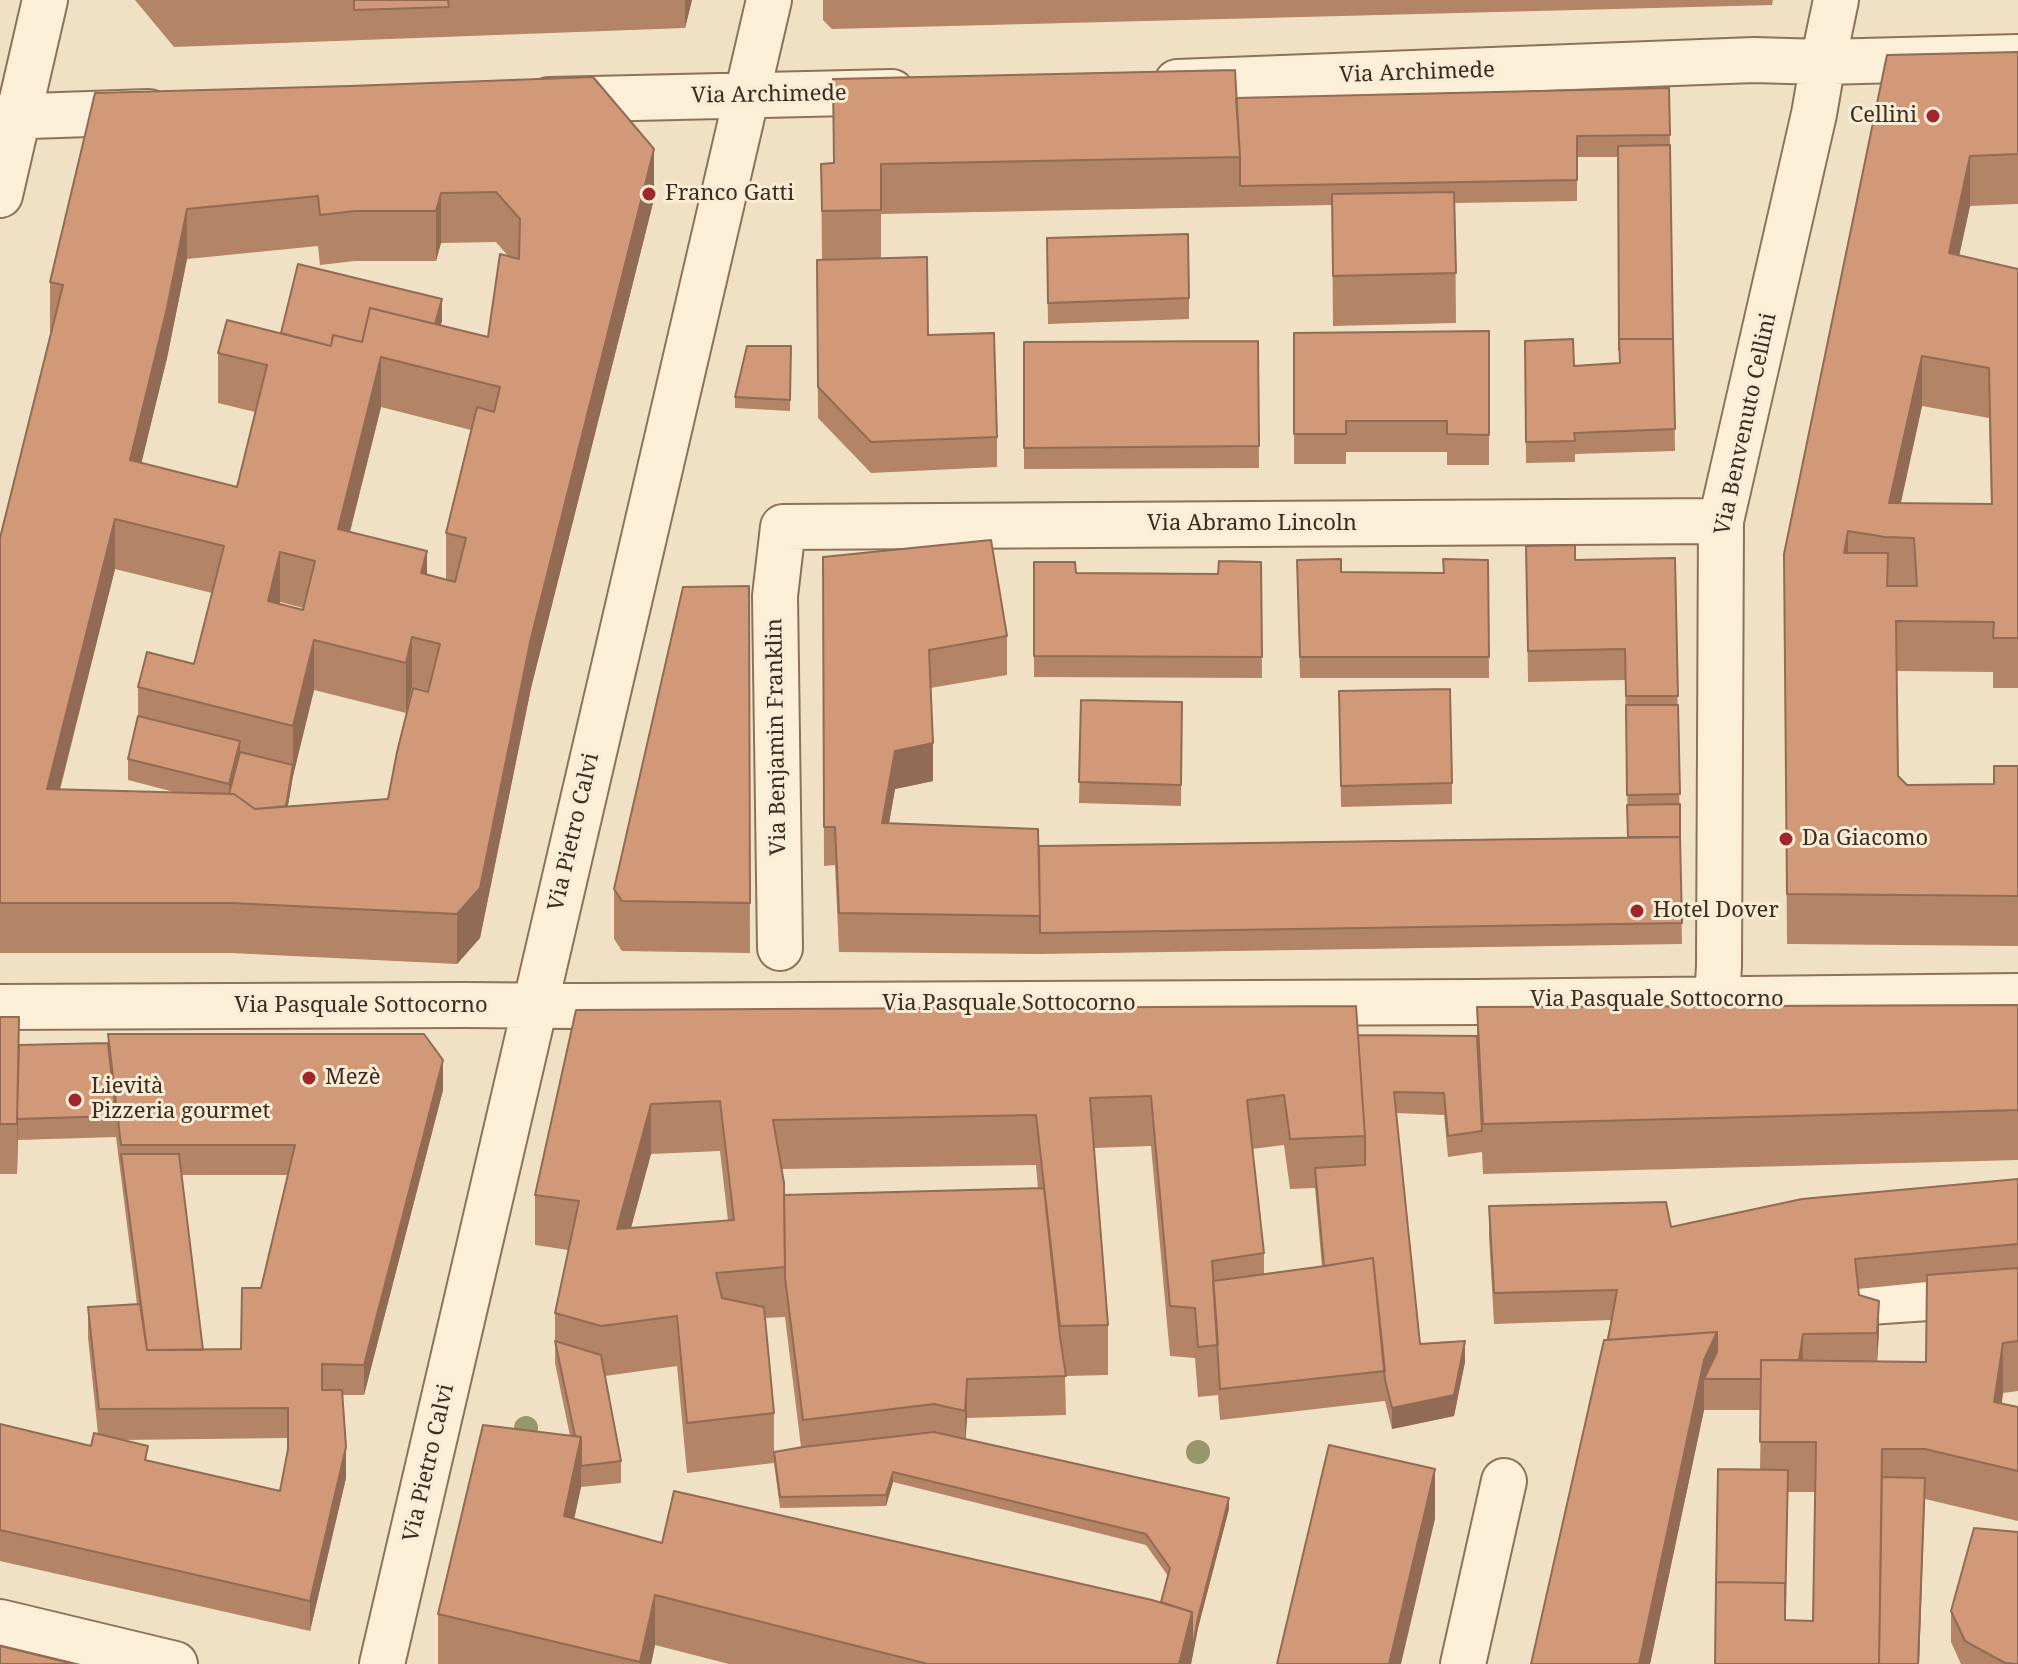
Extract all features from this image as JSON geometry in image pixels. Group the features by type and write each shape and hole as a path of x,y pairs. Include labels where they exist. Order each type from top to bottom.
{"street":[{"path":"0,195 10,117 45,0"},
{"name":"Via Pietro Calvi","path":"382,1664 769,0"},
{"name":"Via Benvenuto Cellini","path":"1717,1000 1721,521 1814,114 1836,0"},
{"name":"Via Archimede","path":"1139,83 1754,60 1823,62 2018,57"},
{"name":"Via Archimede","path":"511,101 934,91"},
{"path":"10,117 195,110"},
{"name":"Via Abramo Lincoln","path":"783,527 1721,521"},
{"name":"Via Benjamin Franklin","path":"780,948 775,596 783,527"},
{"name":"Via Pasquale Sottocorno","path":"0,1007 2018,996"},
{"path":"1869,1302 2018,1292"},
{"path":"1463,1664 1504,1481"},
{"path":"0,1622 175,1664"}],"building":[{"path":"354,0 448,0 449,7 354,10"},
{"path":"2018,52 2018,154 1970,156 1949,253 2018,269 2018,638 1993,638 1994,622 1896,621 1898,776 1907,785 1994,784 1994,766 2018,766 2018,896 1787,894 1784,554 1887,55","holes":["1922,356 1989,368 1992,504 1889,503","1848,531 1914,538 1917,586 1887,586 1888,553 1844,553"]},
{"path":"1235,70 1240,157 881,164 881,210 822,211 821,164 834,163 833,79"},
{"path":"593,77 654,149 531,638 480,888 457,914 231,903 0,903 0,538 63,285 50,282 95,93","holes":["496,192 520,219 519,259 500,254 488,337 370,308 362,342 333,335 331,346 227,320 218,353 267,365 237,487 130,460 167,308 187,209 318,196 320,215 355,211 436,211 441,193","381,357 500,387 494,412 477,407 446,533 466,538 455,582 421,573 427,551 338,529","115,519 224,546 194,664 147,652 138,687 293,726 314,640 406,663 412,637 440,644 428,692 413,688 388,799 255,809 234,794 47,789","280,552 315,561 303,610 268,601"]},
{"path":"1669,88 1670,135 1577,136 1577,180 1240,186 1236,98"},
{"path":"1670,145 1673,339 1619,339 1619,350 1618,146"},
{"path":"1454,192 1456,273 1333,276 1332,194"},
{"path":"1188,234 1189,298 1048,303 1047,238"},
{"path":"927,257 928,335 994,333 997,437 871,442 818,387 817,260"},
{"path":"298,264 442,299 435,324 370,308 362,342 333,335 331,346 281,333"},
{"path":"1489,331 1489,435 1447,434 1447,421 1346,421 1346,434 1294,434 1294,333"},
{"path":"1573,339 1574,366 1620,363 1619,339 1673,339 1675,429 1574,433 1575,441 1526,442 1525,341"},
{"path":"1258,341 1259,446 1024,448 1024,342"},
{"path":"747,346 791,346 790,400 735,397"},
{"path":"991,540 1007,636 929,650 933,743 895,751 882,823 1038,829 1040,916 839,913 835,827 824,827 823,557"},
{"path":"1575,545 1575,560 1675,558 1678,696 1626,696 1625,649 1528,651 1526,546"},
{"path":"1341,559 1341,572 1444,573 1443,559 1488,560 1489,657 1300,657 1297,560"},
{"path":"1219,561 1261,562 1262,657 1034,656 1034,562 1075,562 1076,573 1218,574"},
{"path":"749,586 750,903 622,901 614,889 683,587"},
{"path":"1450,689 1452,783 1341,786 1339,691"},
{"path":"1081,700 1182,702 1181,785 1079,782"},
{"path":"1626,705 1678,705 1680,794 1627,795"},
{"path":"138,716 240,741 229,784 128,759"},
{"path":"240,752 293,765 286,806 255,809 234,794 229,794"},
{"path":"1680,804 1680,837 1628,837 1627,805"},
{"path":"1680,837 1682,923 1040,933 1039,846"},
{"path":"2018,1005 2018,1110 1483,1124 1477,1007"},
{"path":"1356,1006 1365,1136 1290,1139 1284,1095 1247,1100 1264,1253 1212,1261 1218,1345 1198,1347 1195,1308 1170,1306 1151,1096 1090,1098 1108,1325 1060,1326 1036,1115 773,1120 784,1183 785,1267 716,1273 722,1298 764,1307 774,1413 687,1423 677,1316 601,1326 555,1313 579,1201 535,1195 576,1010","holes":["720,1101 734,1220 617,1229 651,1104"]},
{"path":"0,1017 19,1017 17,1124 0,1124"},
{"path":"108,1034 424,1034 443,1060 364,1365 322,1364 322,1390 342,1390 346,1447 310,1601 0,1530 0,1424 91,1446 94,1433 148,1446 145,1460 280,1491 288,1449 288,1408 99,1409 88,1307 140,1304 147,1350 241,1349 242,1288 261,1288 295,1145 121,1145"},
{"path":"1358,1035 1477,1036 1482,1131 1448,1136 1444,1093 1394,1092 1420,1344 1465,1341 1454,1395 1392,1408 1385,1380 1373,1258 1324,1266 1315,1168 1365,1165"},
{"path":"108,1043 116,1116 17,1119 19,1045"},
{"path":"121,1154 179,1154 203,1350 147,1350"},
{"path":"2018,1179 2018,1244 1855,1259 1859,1295 1879,1301 1877,1333 1803,1334 1799,1360 1761,1360 1761,1379 1704,1379 1717,1352 1717,1332 1608,1340 1617,1290 1494,1293 1489,1206 1666,1202 1671,1227 1802,1199"},
{"path":"1044,1188 1066,1376 967,1379 965,1411 934,1404 803,1420 785,1278 784,1195"},
{"path":"1373,1258 1385,1371 1220,1389 1213,1281"},
{"path":"2018,1268 2018,1341 2003,1343 1994,1402 2018,1407 2018,1471 1925,1449 1882,1449 1879,1664 1715,1664 1716,1582 1785,1583 1785,1620 1813,1621 1816,1442 1760,1442 1761,1360 1926,1362 1927,1275"},
{"path":"1717,1332 1704,1360 1639,1664 1531,1664 1604,1340"},
{"path":"555,1341 601,1355 621,1461 581,1466 581,1437 575,1436"},
{"path":"483,1425 581,1437 564,1516 662,1543 674,1491 1152,1600 1192,1612 1179,1664 928,1664 655,1595 640,1662 438,1614"},
{"path":"934,1432 1229,1498 1192,1651 1192,1612 1161,1602 1170,1568 1146,1534 893,1472 886,1495 780,1497 774,1452"},
{"path":"1329,1445 1435,1469 1389,1664 1277,1664"},
{"path":"1718,1469 1788,1470 1785,1612 1785,1583 1716,1582"},
{"path":"1882,1477 1925,1478 1918,1664 1879,1664"},
{"path":"1974,1528 2018,1532 2018,1664 2005,1663 1965,1641 1951,1611"},
{"path":"0,1646 74,1664 0,1664"}],"place":[{"name":"Cellini","path":"1933,116"},
{"name":"Franco Gatti","path":"649,194"},
{"name":"Da Giacomo","path":"1786,839"},
{"name":"Hotel Dover","path":"1637,911"},
{"name":"Mezè","path":"309,1078"},
{"name":"Lievità Pizzeria gourmet","path":"75,1100"}]}
